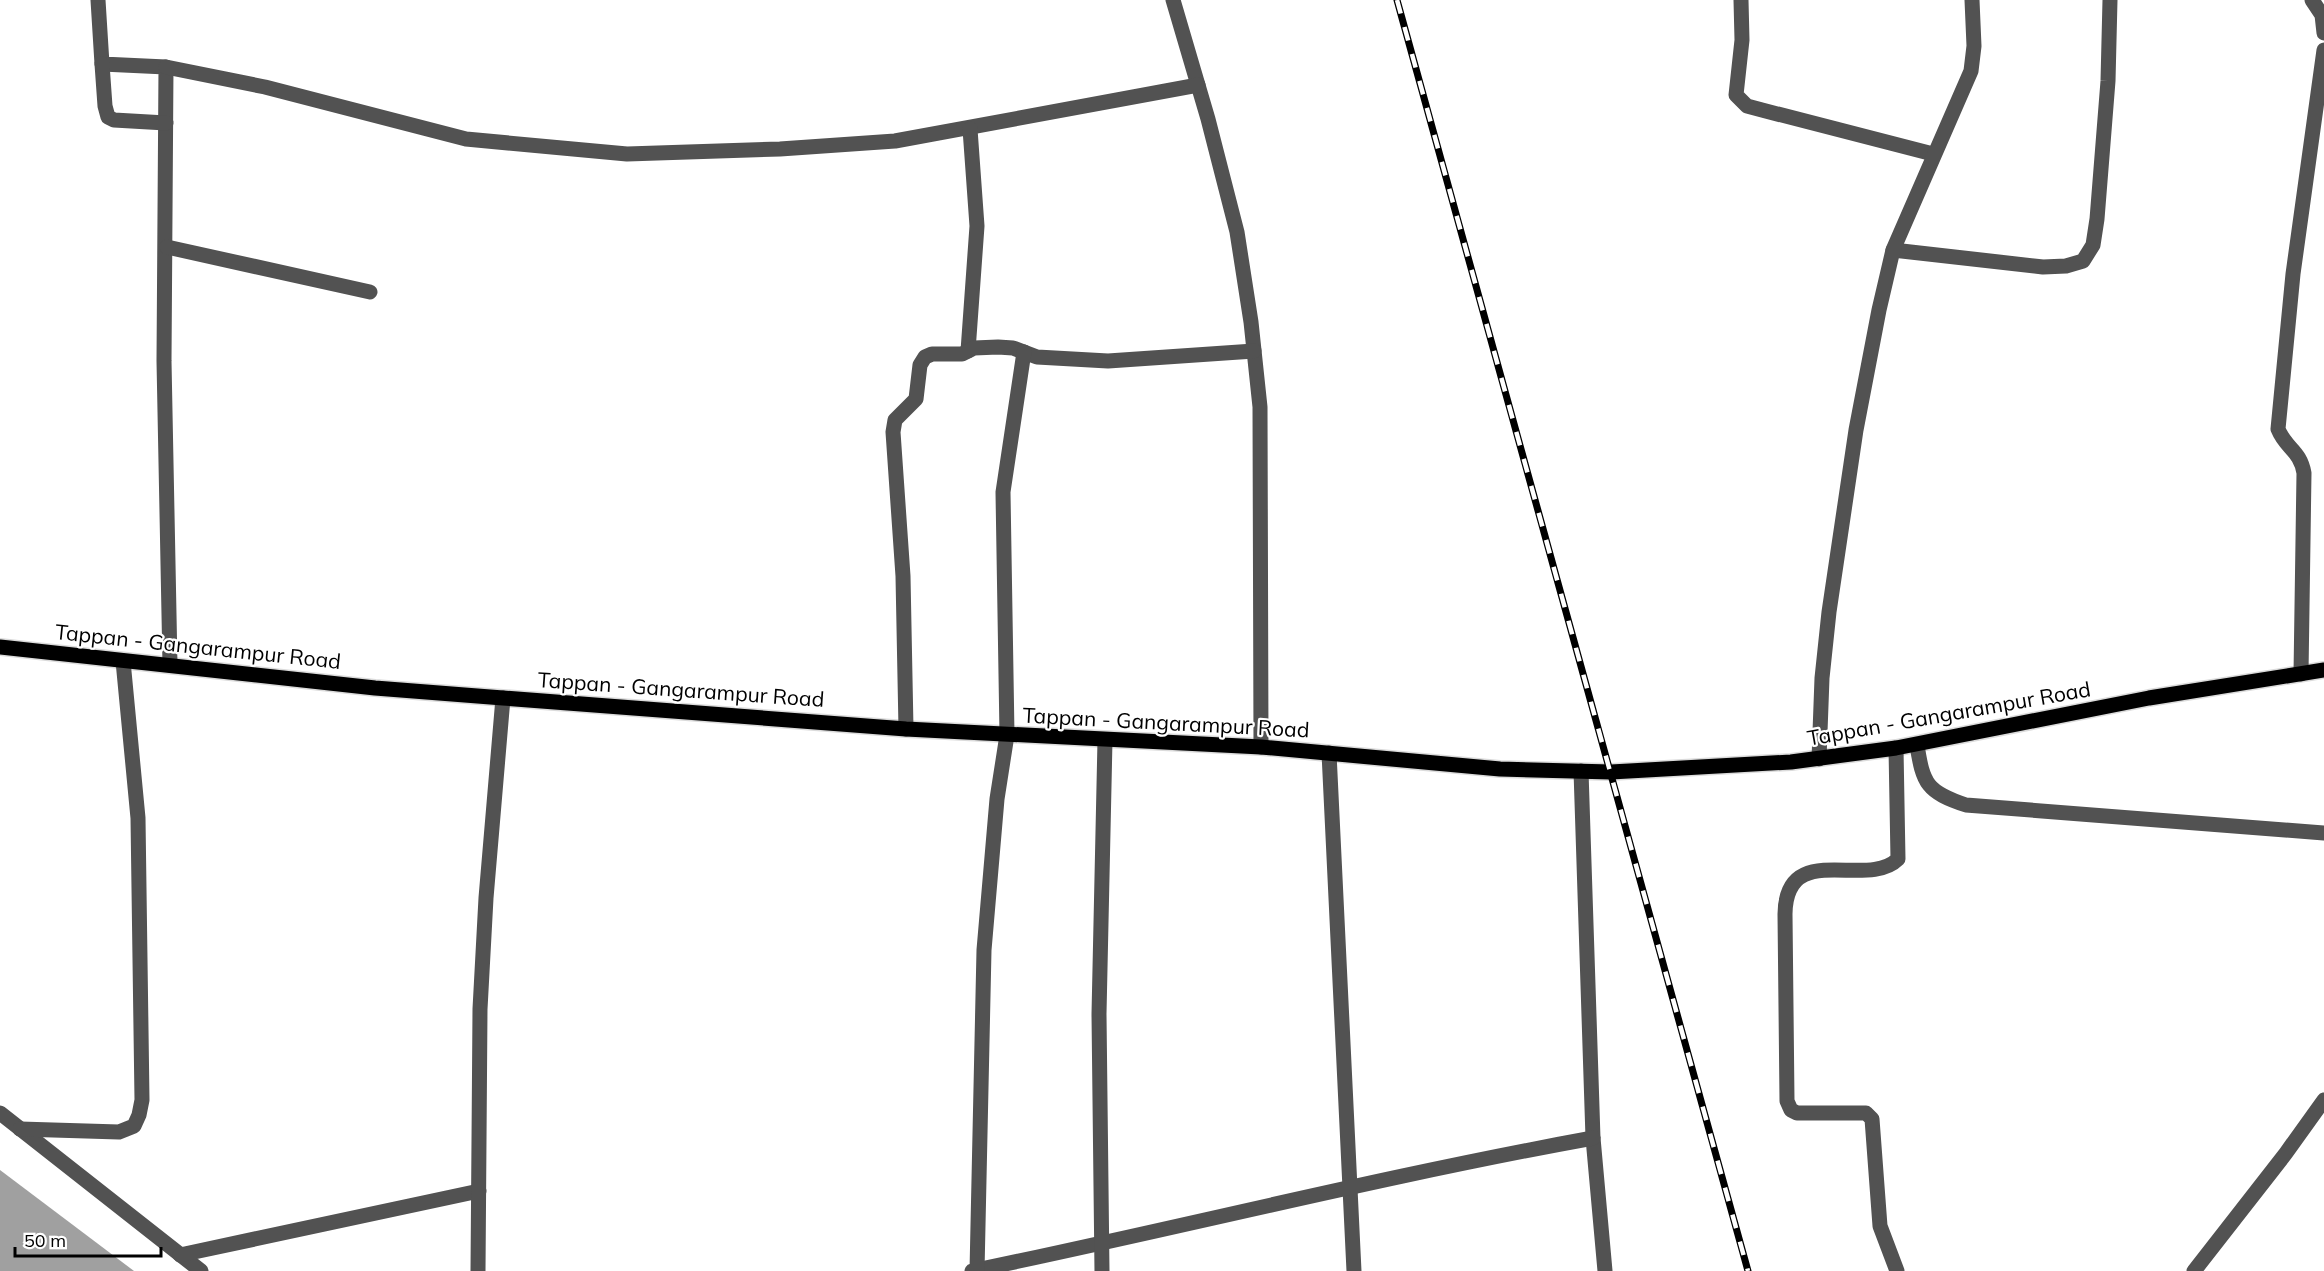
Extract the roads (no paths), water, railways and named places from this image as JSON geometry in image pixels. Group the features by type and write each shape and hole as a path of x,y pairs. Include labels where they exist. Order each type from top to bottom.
{"main road":[{"name":"Tappan - Gangarampur Road","path":"0,647 375,688 906,729 1261,747 1500,769 1581,771 1694,769 1819,759 1917,745 2149,698 2324,670"}],"street":[{"path":"98,0 105,106 108,117 114,120 166,123"},
{"path":"1173,0 1237,232 1254,351 1260,407 1261,747"},
{"path":"1741,0 1742,40 1736,95 1739,101 1762,111 1933,154"},
{"path":"1819,759 1822,678 1833,588 1867,371 1893,250 1971,71 1974,46 1972,0"},
{"path":"1893,250 2043,267 2066,266 2083,261 2093,245 2097,219 2108,81 2110,0"},
{"path":"2312,0 2322,15 2324,33"},
{"path":"2301,674 2304,473 2302,459 2282,439 2278,429 2293,274 2324,50"},
{"path":"102,64 166,67 265,87 466,139 600,153 780,149 895,141 970,129 1198,85"},
{"path":"166,67 167,247 164,361 170,665"},
{"path":"968,351 977,215 970,129"},
{"path":"167,247 370,292"},
{"path":"906,729 903,576 894,452 895,420 903,409 916,399 920,364 925,357 932,354 962,354 974,348 998,346 1036,357 1108,361 1254,351"},
{"path":"1024,352 1003,492 1007,735 997,799 986,929 975,1271 1101,1245 1442,1166 1593,1138"},
{"path":"20,1129 119,1132 134,1126 140,1115 142,1100 138,818 123,661"},
{"path":"478,1271 482,953 503,698"},
{"path":"1102,1271 1099,1014 1105,740"},
{"path":"1917,745 1922,775 1928,786 1947,799 1966,805 2324,833"},
{"path":"1896,748 1900,844 1898,859 1884,868 1812,872 1801,877 1790,888 1785,901 1785,914 1787,1101 1791,1110 1797,1113 1866,1113 1872,1119 1880,1226 1897,1271"},
{"path":"1329,753 1354,1271"},
{"path":"1581,771 1593,1138 1605,1271"},
{"path":"2194,1271 2286,1153 2324,1100"},
{"path":"0,1113 201,1271"},
{"path":"180,1255 479,1191"}],"railway":[{"path":"1397,0 1748,1271"}]}
